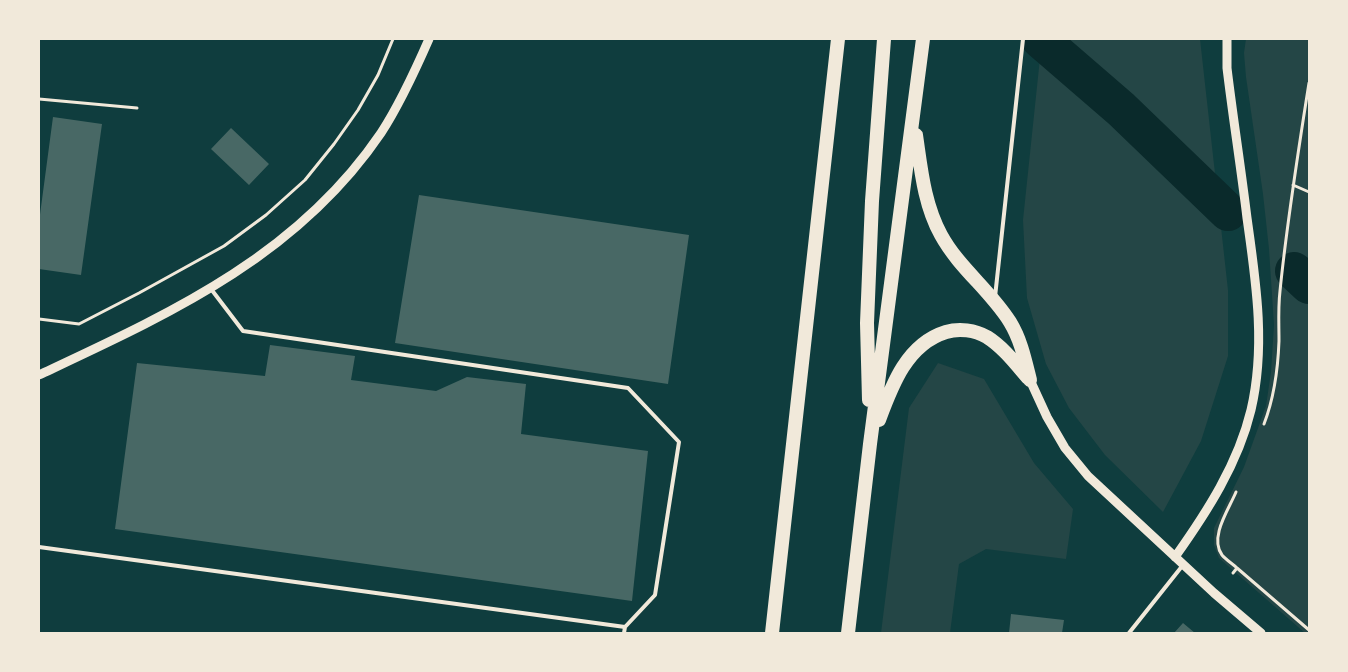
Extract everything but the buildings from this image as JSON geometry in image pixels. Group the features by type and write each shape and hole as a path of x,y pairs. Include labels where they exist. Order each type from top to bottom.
{"highway":[{"path":"772,633 838,39"},
{"path":"870,444 867,313 872,201 884,39"},
{"path":"848,633 870,444 923,39"},
{"path":"913,117 924,190 931,213 952,253 995,301 1010,323 1023,350 1030,380"},
{"path":"870,444 887,398 901,370 917,348 936,335 954,330 972,331 987,337 1001,348 1030,380"}],"street":[{"path":"39,375 154,321 211,289 257,259 293,231 327,199 381,134 429,39"},
{"path":"1175,557 1211,504 1231,466 1251,410 1257,376 1259,347 1258,290 1227,68 1227,39"},
{"path":"1030,380 1047,417 1065,448 1082,469 1121,508 1261,633"}],"lane":[{"path":"995,301 1023,39"},
{"path":"211,289 243,331 628,388 679,442 655,595 624,628 624,633"},
{"path":"39,547 624,628"},
{"path":"1129,633 1183,564"}],"path":[{"path":"39,319 79,324 224,246 266,215 305,180 339,137 358,110 378,75 393,39"},
{"path":"1309,83 1293,185 1309,192"},
{"path":"39,99 138,108"},
{"path":"1238,568 1309,630"}],"shaded area":[{"path":"1042,39 1200,39 1228,290 1228,356 1201,441 1163,512 1105,455 1069,408 1046,364 1027,298 1023,220"},
{"path":"1246,39 1309,39 1309,633 1305,633 1219,558 1214,545 1214,528 1244,467 1266,406 1271,372 1274,325 1263,194 1246,77 1244,53"},
{"path":"938,363 984,379 1034,463 1073,509 1066,559 986,549 959,564 950,633 881,633 909,408"}],"waterway":[{"path":"1040,39 1121,109 1228,212"},
{"path":"1294,271 1309,285"}]}
